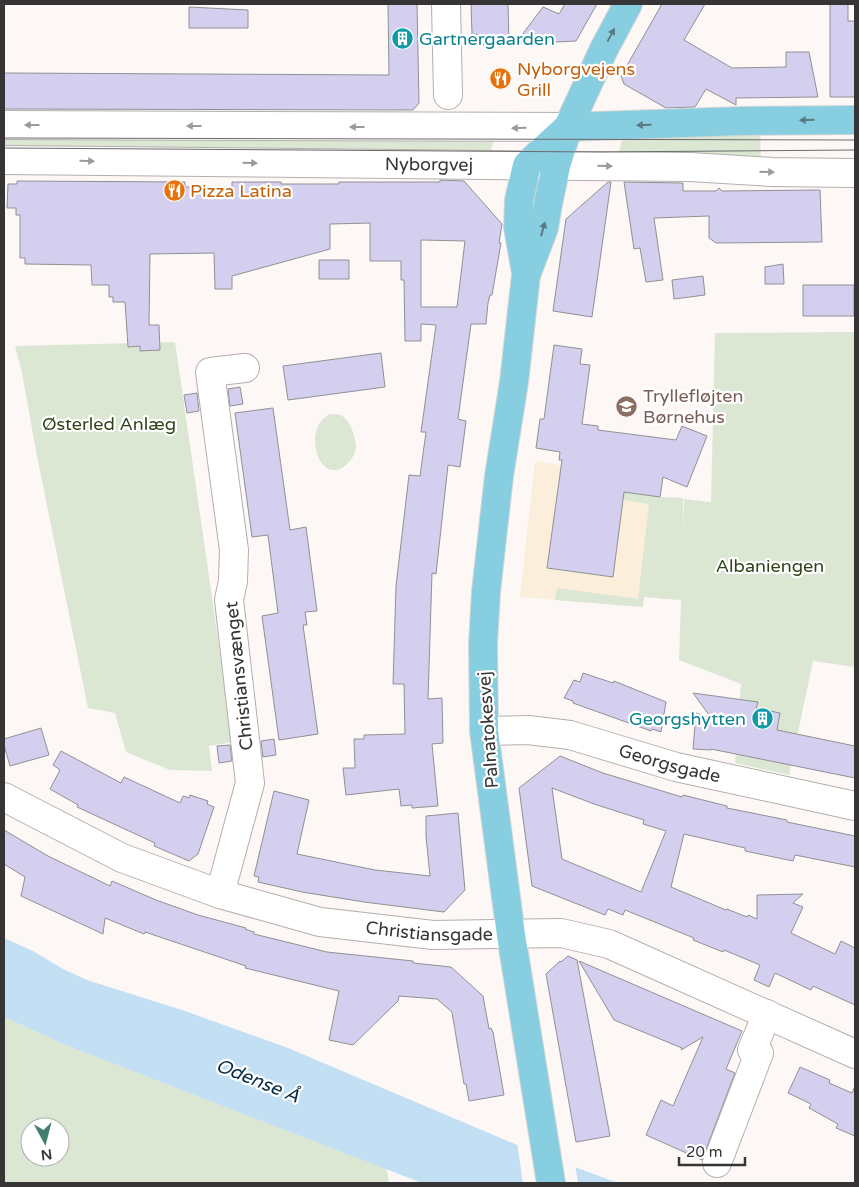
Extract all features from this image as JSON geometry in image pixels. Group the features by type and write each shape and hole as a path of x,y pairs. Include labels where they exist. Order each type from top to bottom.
{"main road":[{"path":"527,165 568,127 604,49 628,4"},
{"name":"Nyborgvej","path":"568,127 742,121 855,120"},
{"name":"Palnatokesvej","path":"551,1183 510,935 484,731 483,644 489,551 498,476 514,382 526,275 544,228 556,166 568,127"},
{"name":"Palnatokesvej","path":"526,275 518,227 519,200 527,165"}],"street":[{"path":"446,4 448,95"},
{"name":"Nyborgvej","path":"4,125 568,127"},
{"name":"Nyborgvej","path":"4,160 690,167 772,172 855,173"},
{"name":"Christiansvænget","path":"220,894 250,783 229,600 233,581 234,550 210,372 245,368"},
{"name":"Georgsgade","path":"484,731 528,730 570,735 676,767 855,806"},
{"name":"Christiansgade","path":"4,797 122,858 220,894 320,922 433,935 561,933 609,944 855,1054"},
{"path":"717,1163 759,1053 752,1050 767,1014"}],"shaded area":[{"path":"535,461 579,468 614,491 683,498 681,600 644,597 643,607 520,597"}],"green space":[{"path":"760,127 761,165 617,159 624,133"},
{"path":"4,131 495,134 489,159 4,155"},
{"name":"Albaniengen","path":"855,332 855,667 813,661 789,775 735,763 741,684 679,660 681,600 644,597 643,607 555,600 557,588 638,599 649,504 570,491 614,491 683,498 683,532 684,499 711,502 715,333"},
{"name":"Østerled Anlæg","path":"175,342 233,742 209,746 212,771 170,770 126,752 115,713 88,708 22,373 15,346"},
{"path":"330,414 340,415 347,421 352,429 356,446 353,457 338,470 329,469 322,463 317,454 315,443 316,432 321,421"},
{"path":"4,1017 68,1046 387,1169 389,1183 4,1183"}],"water":[{"name":"Odense Å","path":"4,938 87,980 182,1010 288,1048 529,1150 618,1183 422,1183 68,1046 4,1017"}],"pier":[{"path":"517,1142 575,1165 578,1183 523,1183"}],"building":[{"name":"Gartnergaarden","path":"388,4 417,4 419,103 413,110 4,109 4,73 389,75"},
{"path":"471,4 508,4 509,44 484,46 482,35 472,34"},
{"path":"565,4 597,4 576,41 515,44 543,7 559,14"},
{"path":"662,4 705,4 684,40 732,68 786,67 786,52 809,52 818,97 736,98 736,105 706,89 695,107 666,108 624,84 621,76"},
{"path":"830,4 848,4 848,21 855,21 855,97 830,97"},
{"path":"189,7 248,10 248,28 189,28"},
{"path":"440,180 464,181 502,224 499,243 501,243 492,295 490,295 488,303 486,324 471,324 458,419 466,421 460,467 448,465 436,574 432,573 428,699 442,698 443,743 432,744 438,806 412,808 412,805 401,806 399,789 346,795 343,768 355,768 354,739 364,739 364,735 405,734 404,684 393,684 396,586 409,475 420,476 426,432 421,432 436,325 421,324 421,341 405,341 404,280 401,280 401,261 370,261 370,223 330,224 330,249 232,276 232,289 215,289 214,253 150,254 149,325 159,325 160,350 140,351 140,346 128,347 125,302 113,302 113,297 109,297 109,285 92,285 91,265 25,264 25,258 20,258 20,215 16,215 16,208 7,208 8,184 17,184 17,181 185,182 185,187 232,187 232,182 339,184 339,182 440,182","holes":["421,240 465,241 457,307 421,307"]},
{"path":"608,182 611,182 592,317 553,311 566,219"},
{"path":"624,182 683,183 683,191 716,191 719,188 722,191 820,190 822,242 716,243 709,238 709,216 654,218 663,280 646,282 640,248 634,249"},
{"path":"319,260 349,260 349,279 319,279"},
{"path":"783,264 784,284 765,284 765,267"},
{"path":"703,276 705,295 674,299 672,280"},
{"path":"803,285 854,285 854,316 803,316"},
{"path":"554,345 582,349 580,364 590,365 582,424 598,426 598,430 676,440 682,426 707,436 687,487 663,477 660,497 624,492 613,577 547,568 562,460 559,460 560,452 536,448 540,419 544,419"},
{"path":"381,353 385,387 288,400 283,366"},
{"path":"240,387 243,404 230,406 228,389"},
{"path":"197,393 199,411 187,413 184,395"},
{"path":"273,408 290,530 306,527 317,611 305,612 307,625 303,625 318,734 279,740 262,616 278,613 268,535 252,537 235,413"},
{"path":"583,673 613,683 614,681 666,702 661,732 652,729 651,731 564,698 574,680 580,682"},
{"path":"693,693 758,702 756,708 780,713 777,730 855,746 855,778 711,749 693,749 696,713 712,719"},
{"path":"41,728 49,755 10,766 4,739"},
{"path":"274,739 276,755 263,757 261,741"},
{"path":"230,745 232,761 219,763 217,746"},
{"path":"61,751 121,783 124,777 180,803 183,796 189,798 190,795 208,801 207,804 214,807 198,854 189,861 154,846 155,843 77,807 78,805 50,789 60,770 53,765"},
{"path":"560,756 603,773 682,797 683,795 727,806 727,808 855,836 855,867 795,855 793,861 745,851 745,848 684,834 671,887 726,910 757,919 757,895 803,894 793,903 803,907 791,933 835,954 841,941 855,948 855,1005 813,986 811,990 775,973 769,987 754,980 760,965 693,940 694,938 625,910 623,915 608,909 605,915 532,886 519,788","holes":["552,788 644,820 643,824 666,831 641,892 562,859"]},
{"path":"274,791 309,800 297,854 375,870 430,876 426,816 458,813 465,890 444,912 302,892 258,882 259,877 254,876"},
{"path":"4,830 48,856 110,886 112,881 198,915 246,928 254,932 254,934 327,952 451,967 483,996 489,1029 491,1028 493,1032 504,1095 469,1101 466,1084 464,1084 452,1012 437,999 399,996 398,1001 353,1045 329,1040 339,991 245,968 246,966 145,932 144,934 105,918 103,934 21,896 25,877 4,864"},
{"path":"568,956 577,960 610,1136 576,1142 546,974"},
{"path":"579,961 742,1031 726,1069 735,1073 702,1160 646,1135 661,1100 673,1106 703,1037 681,1050 682,1048 614,1020"},
{"path":"800,1067 830,1080 829,1083 852,1093 855,1086 855,1136 836,1128 838,1124 809,1108 811,1104 788,1093"}],"tram line":[{"path":"4,138 855,140"},
{"path":"4,148 599,152 855,150"}],"place":[{"name":"Gartnergaarden","path":"403,39"},
{"name":"Nyborgvejens Grill","path":"501,79"},
{"name":"Pizza Latina","path":"174,191"},
{"name":"Tryllefløjten Børnehus","path":"627,406"},
{"name":"Georgshytten","path":"762,719"}]}
